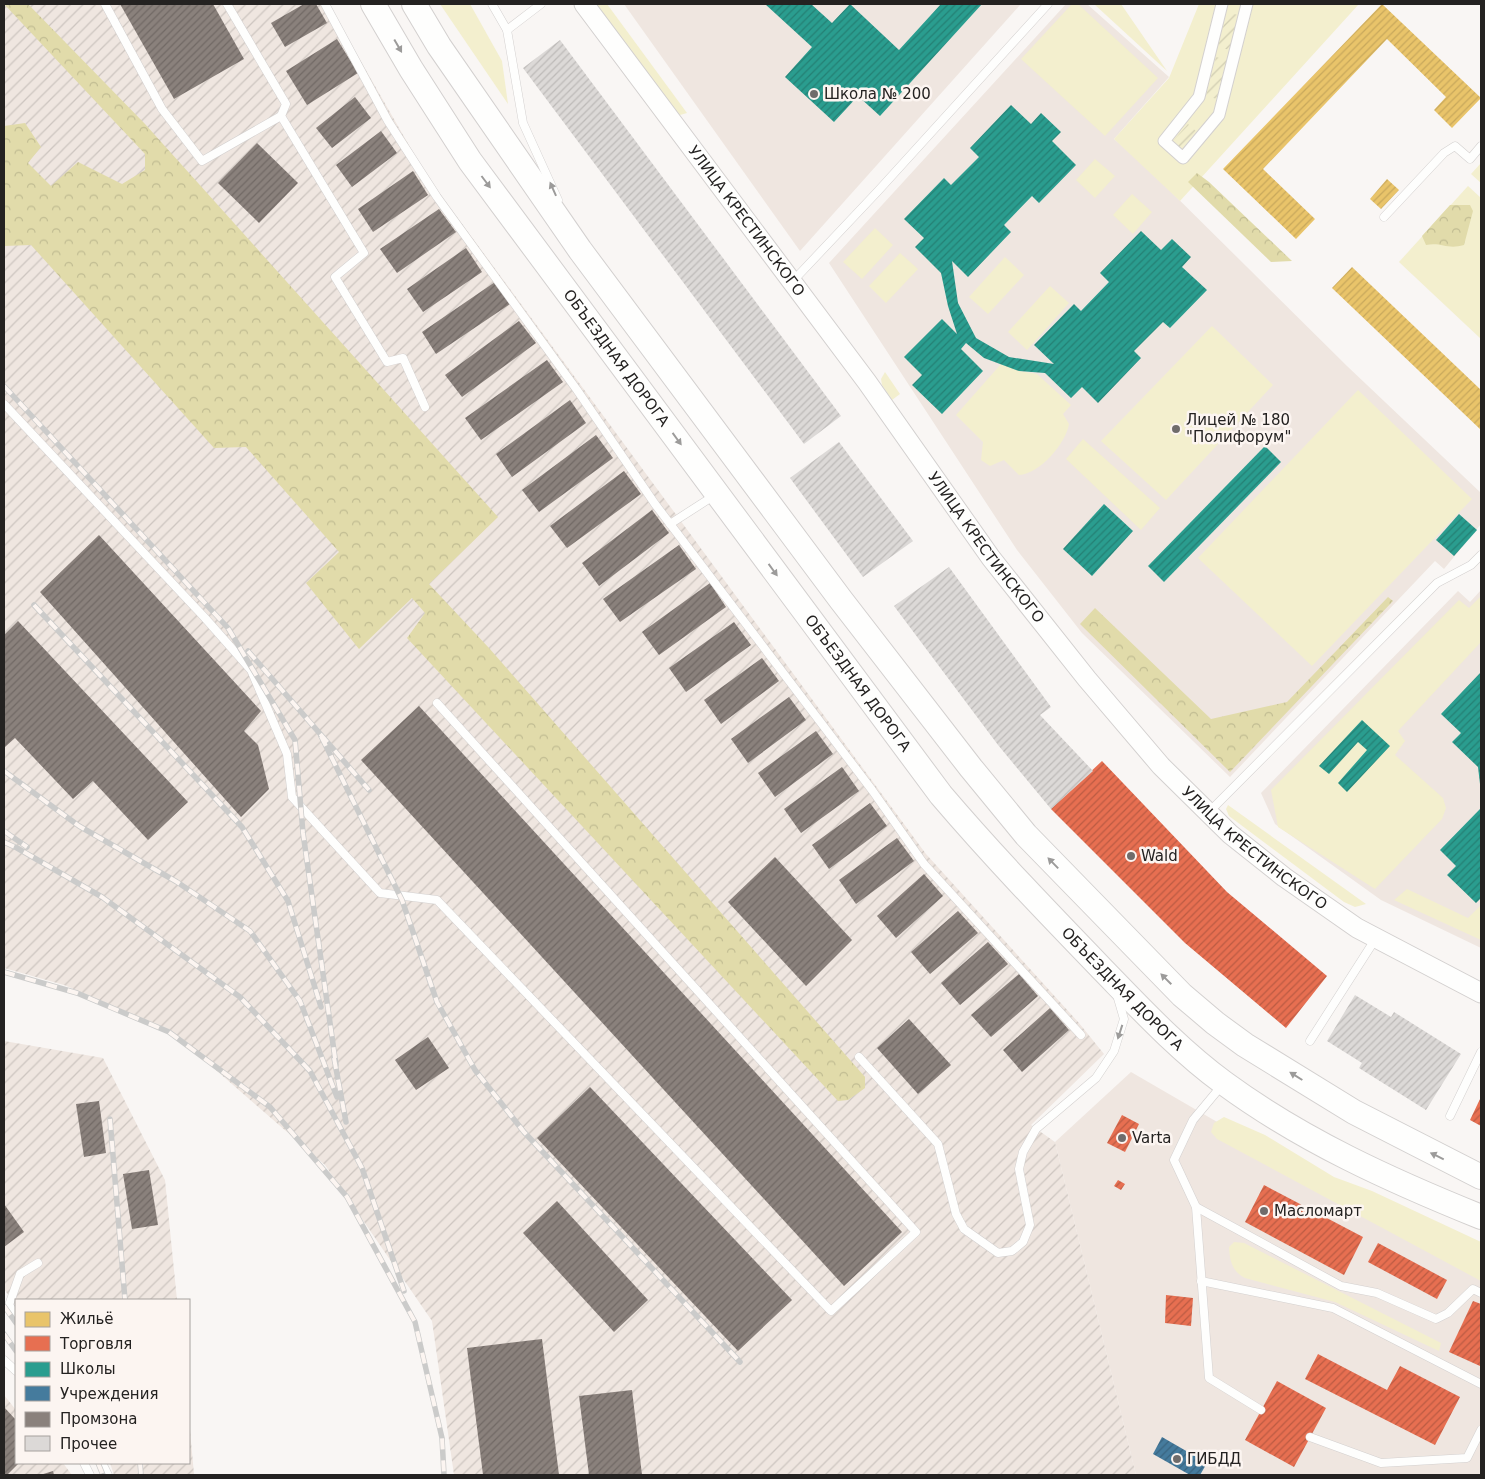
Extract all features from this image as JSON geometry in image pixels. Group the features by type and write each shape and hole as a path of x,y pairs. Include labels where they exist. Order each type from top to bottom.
{"main road":[{"name":"ОБЪЕЗДНАЯ ДОРОГА","path":"373,4 411,69 470,160 941,795 993,856 1149,1016 1224,1083 1275,1117 1385,1177 1481,1217"},
{"path":"414,4 439,46 580,250 841,600 971,768 1026,835 1182,995 1245,1045 1354,1112 1481,1177"}],"street":[{"name":"УЛИЦА КРЕСТИНСКОГО","path":"584,4 791,284 866,382 1003,573 1161,766 1230,834 1284,877 1358,928 1481,993"},
{"path":"1222,4 1199,97 1164,141 1183,158 1219,115 1247,4"}],"lane":[{"path":"105,4 162,109 202,161 281,116 286,104 226,4"},
{"path":"325,4 388,121 437,197 670,524 872,790 924,864 1081,1035"},
{"path":"492,4 507,30 523,123 580,250"},
{"path":"507,30 541,4"},
{"path":"791,284 878,192 1048,4"},
{"path":"281,116 364,253 335,277 387,362 403,358 425,407"},
{"path":"1384,217 1444,153 1455,146 1470,159 1481,146"},
{"path":"4,404 206,618 251,670 286,754 292,797 298,804 380,893 437,900 831,1311 916,1232 437,703"},
{"path":"670,524 717,494"},
{"path":"1208,813 1437,583 1471,564 1481,555"},
{"path":"1310,1041 1376,938"},
{"path":"859,1057 938,1144 956,1214 964,1229 998,1253 1012,1251 1023,1242 1030,1225 1019,1169 1023,1152 1036,1129 1096,1078 1114,1051 1124,1019 1112,979"},
{"path":"1450,1116 1481,1052"},
{"path":"1224,1083 1193,1120 1174,1160 1196,1207 1209,1378 1261,1410"},
{"path":"1196,1207 1341,1286 1377,1293 1436,1319 1448,1313 1473,1289 1481,1294"},
{"path":"15,1314 9,1305 20,1274 38,1263"},
{"path":"1202,1281 1333,1308 1481,1384"},
{"path":"4,1360 15,1370"},
{"path":"1310,1437 1381,1463 1467,1458 1481,1430"}],"shaded area":[{"path":"4,4 328,4 426,175 926,854 1079,1023 1104,1054 1031,1125 1055,1142 1136,1475 454,1475 432,1321 325,1165 170,1030 64,985 4,968"},
{"path":"440,4 470,4 502,61 508,104"},
{"path":"596,4 607,4 687,113 680,115 677,113"},
{"name":"Школа № 200","path":"624,4 1021,4 800,251"},
{"name":"Лицей № 180 \"Полифорум\"","path":"1066,4 1087,4 1169,77 1114,139 1144,165 1347,366 1481,493 1481,524 1444,569 1435,561 1230,777 1082,633 1017,550 829,263"},
{"path":"1072,4 1078,4 1158,78 1105,136 1021,59"},
{"path":"1094,4 1121,4 1167,71"},
{"path":"1199,4 1359,4 1180,201 1114,139 1169,78"},
{"path":"1227,12 1238,15 1230,50 1218,47"},
{"path":"1216,57 1227,60 1217,99 1206,96"},
{"path":"1188,124 1197,132 1175,159 1165,150"},
{"path":"1095,159 1115,176 1095,198 1076,180"},
{"path":"1481,163 1481,183 1471,174"},
{"path":"1468,186 1481,198 1481,339 1399,262"},
{"path":"1132,194 1152,212 1133,234 1113,215"},
{"path":"875,228 893,245 862,279 843,262"},
{"path":"900,253 918,269 886,303 869,286"},
{"path":"1005,257 1024,275 988,314 969,297"},
{"path":"1050,286 1069,303 1027,350 1008,332"},
{"path":"1212,326 1273,385 1166,500 1101,441"},
{"path":"1001,364 1019,371 1037,374 1071,405 1063,414 1069,424 1063,440 1043,463 1027,473 1019,475 1004,460 990,466 981,460 983,442 956,415"},
{"path":"885,372 900,394 892,400 882,385 881,379"},
{"path":"1358,390 1472,499 1312,666 1198,558"},
{"path":"1083,439 1160,508 1141,530 1066,459"},
{"path":"1481,590 1481,948 1381,900 1275,824 1261,793 1458,591 1470,602"},
{"path":"1481,596 1481,642 1398,731 1405,741 1395,755 1443,798 1446,808 1442,819 1375,889 1278,827 1271,790 1459,600 1469,608"},
{"path":"1228,805 1366,904 1355,907 1344,902 1229,816 1226,809"},
{"path":"1407,889 1468,918 1481,905 1481,940 1394,900"},
{"path":"4,1041 103,1058 165,1180 177,1299 15,1299 15,1305 4,1289"},
{"path":"1131,1072 1481,1275 1481,1475 1136,1475 1055,1142"},
{"path":"1224,1117 1265,1135 1334,1177 1372,1191 1481,1242 1481,1281 1217,1139 1211,1132 1214,1123"},
{"path":"1234,1242 1244,1243 1441,1343 1439,1351 1335,1302 1245,1278 1234,1269 1231,1262 1229,1247"},
{"path":"4,1395 15,1409 15,1464 64,1464 72,1475 4,1475"},
{"path":"190,1431 194,1474 114,1475 110,1464 190,1464"}],"green space":[{"path":"4,4 28,4 145,124 498,517 429,584 489,648 865,1077 865,1088 848,1100 838,1101 407,638 425,613 412,598 359,649 306,583 339,552 246,447 214,448 31,245 4,246 4,126 25,123 41,147 28,163 51,186 78,162 122,184 145,170 145,154"},
{"path":"1197,173 1209,182 1292,261 1271,262 1188,182"},
{"path":"1450,205 1470,205 1473,211 1464,245 1453,247 1436,244 1426,245 1422,236"},
{"path":"1388,597 1393,601 1230,772 1080,624 1095,608 1211,719 1287,702"}],"building: Жильё":[{"path":"1382,4 1481,98 1452,128 1434,110 1446,97 1387,39 1263,169 1315,219 1296,239 1223,169"},
{"path":"1387,179 1399,190 1381,209 1370,199"},
{"path":"1352,267 1481,390 1481,430 1332,288"}],"building: Торговля":[{"path":"1102,761 1227,892 1327,976 1286,1028 1185,943 1051,809"},
{"path":"1481,1097 1481,1126 1470,1120"},
{"path":"1122,1115 1139,1124 1125,1152 1107,1143"},
{"path":"1118,1180 1125,1184 1121,1190 1114,1186"},
{"path":"1264,1185 1363,1237 1344,1275 1245,1222"},
{"path":"1378,1243 1447,1280 1437,1299 1368,1262"},
{"path":"1166,1295 1193,1298 1191,1326 1165,1323"},
{"path":"1473,1301 1481,1304 1480,1366 1449,1352"},
{"path":"1318,1354 1387,1390 1400,1366 1460,1397 1435,1445 1305,1379"},
{"path":"1277,1381 1326,1408 1294,1467 1245,1440"}],"building: Школы":[{"path":"765,4 811,4 832,23 850,4 899,50 941,4 982,4 880,116 858,96 834,122 785,77 812,47"},
{"path":"1011,105 1031,124 1041,113 1061,132 1052,141 1076,165 1039,203 1032,196 1004,225 1011,232 968,277 952,261 958,303 976,338 1009,357 1054,364 1034,345 1074,304 1081,311 1109,282 1100,273 1141,231 1161,250 1172,239 1191,257 1182,267 1207,290 1170,328 1163,322 1134,351 1141,358 1098,403 1082,387 1071,398 1045,373 1019,371 984,358 966,343 961,349 983,371 942,414 912,385 922,375 904,357 942,319 957,334 948,306 941,273 915,247 924,238 904,219 944,178 951,185 979,157 970,148"},
{"path":"1265,446 1281,462 1164,582 1148,566"},
{"path":"1104,504 1133,531 1092,576 1063,549"},
{"path":"1459,514 1477,530 1454,556 1436,540"},
{"path":"1481,672 1480,784 1478,767 1452,742 1461,733 1441,714"},
{"path":"1362,720 1390,746 1347,792 1338,783 1367,750 1358,742 1329,774 1319,766"},
{"path":"1480,809 1481,898 1476,903 1447,875 1456,866 1440,850"}],"building: Учреждения":[{"path":"1162,1437 1207,1463 1200,1475 1190,1475 1153,1454"}],"building: Промзона":[{"path":"120,4 213,4 244,59 174,99"},
{"path":"304,4 316,4 327,23 285,47 271,23"},
{"path":"337,39 358,73 307,105 286,71"},
{"path":"355,97 371,118 332,148 316,128"},
{"path":"381,131 397,153 352,187 336,165"},
{"path":"257,143 298,183 259,223 218,183"},
{"path":"413,171 428,195 373,232 358,209"},
{"path":"439,209 456,232 397,273 380,249"},
{"path":"466,248 482,272 423,312 407,289"},
{"path":"495,282 510,304 436,354 422,332"},
{"path":"519,321 536,343 462,397 445,375"},
{"path":"547,360 563,382 481,440 465,418"},
{"path":"570,400 586,423 512,477 496,454"},
{"path":"596,435 613,458 539,512 522,490"},
{"path":"624,471 641,494 567,548 550,526"},
{"path":"652,510 669,533 599,586 582,563"},
{"path":"99,535 261,711 244,731 258,745 269,789 241,817 40,592"},
{"path":"679,545 696,569 620,622 603,599"},
{"path":"710,583 726,607 659,655 642,632"},
{"path":"18,621 188,802 148,840 93,781 73,799 15,738 5,747 4,635"},
{"path":"734,622 751,645 686,692 669,668"},
{"path":"762,658 779,681 721,724 704,700"},
{"path":"789,697 806,720 748,763 731,739"},
{"path":"419,706 902,1232 844,1286 361,760"},
{"path":"816,731 833,754 775,797 758,773"},
{"path":"842,767 859,791 801,833 784,809"},
{"path":"870,803 887,826 829,869 812,845"},
{"path":"897,838 914,861 856,904 839,880"},
{"path":"775,857 852,940 806,986 728,902"},
{"path":"924,874 943,896 896,938 877,916"},
{"path":"958,911 978,933 930,974 911,952"},
{"path":"988,942 1008,964 960,1005 941,983"},
{"path":"1019,974 1038,996 991,1037 971,1015"},
{"path":"1050,1008 1069,1030 1022,1072 1003,1050"},
{"path":"909,1019 951,1065 918,1094 877,1048"},
{"path":"428,1037 449,1068 416,1090 395,1060"},
{"path":"590,1087 792,1300 738,1351 537,1138"},
{"path":"99,1101 106,1153 84,1157 76,1104"},
{"path":"149,1170 158,1225 132,1229 123,1174"},
{"path":"557,1201 648,1300 614,1332 523,1233"},
{"path":"4,1204 24,1232 4,1247"},
{"path":"542,1339 559,1475 483,1475 467,1348"},
{"path":"632,1390 642,1475 589,1475 579,1396"},
{"path":"4,1407 15,1419 15,1464 18,1464 7,1475 4,1475"},
{"path":"53,1471 54,1475 40,1475"}],"building: Прочее":[{"path":"560,40 841,416 804,444 523,68"},
{"path":"839,442 913,541 863,577 790,478"},
{"path":"949,567 1051,707 1040,715 1093,771 1051,809 998,745 894,606"},
{"path":"1355,995 1391,1017 1394,1012 1461,1054 1426,1110 1359,1068 1362,1063 1327,1041"}],"railway":[{"path":"4,386 228,628 295,740 303,833 336,1065"},
{"path":"34,605 242,827 288,901 321,1007"},
{"path":"248,651 369,790"},
{"path":"321,736 402,900 437,1002 475,1070 524,1132 740,1362"},
{"path":"4,771 79,826 177,882 250,931 300,1001 337,1097"},
{"path":"4,831 27,847"},
{"path":"4,842 102,897 240,997 310,1071 362,1168 404,1291"},
{"path":"4,972 77,993 169,1032 270,1107 347,1197 415,1322 442,1438 444,1475"},
{"path":"334,1058 346,1122"},
{"path":"110,1119 125,1299"},
{"path":"4,1306 15,1322"},
{"path":"4,1334 15,1350"},
{"path":"98,1464 103,1475"},
{"path":"140,1464 141,1475"}],"place":[{"name":"Школа № 200","path":"814,94"},
{"name":"Лицей № 180 \"Полифорум\"","path":"1176,429"},
{"name":"Wald","path":"1131,856"},
{"name":"Varta","path":"1122,1138"},
{"name":"Масломарт","path":"1264,1211"},
{"name":"ГИБДД","path":"1177,1459"}]}
